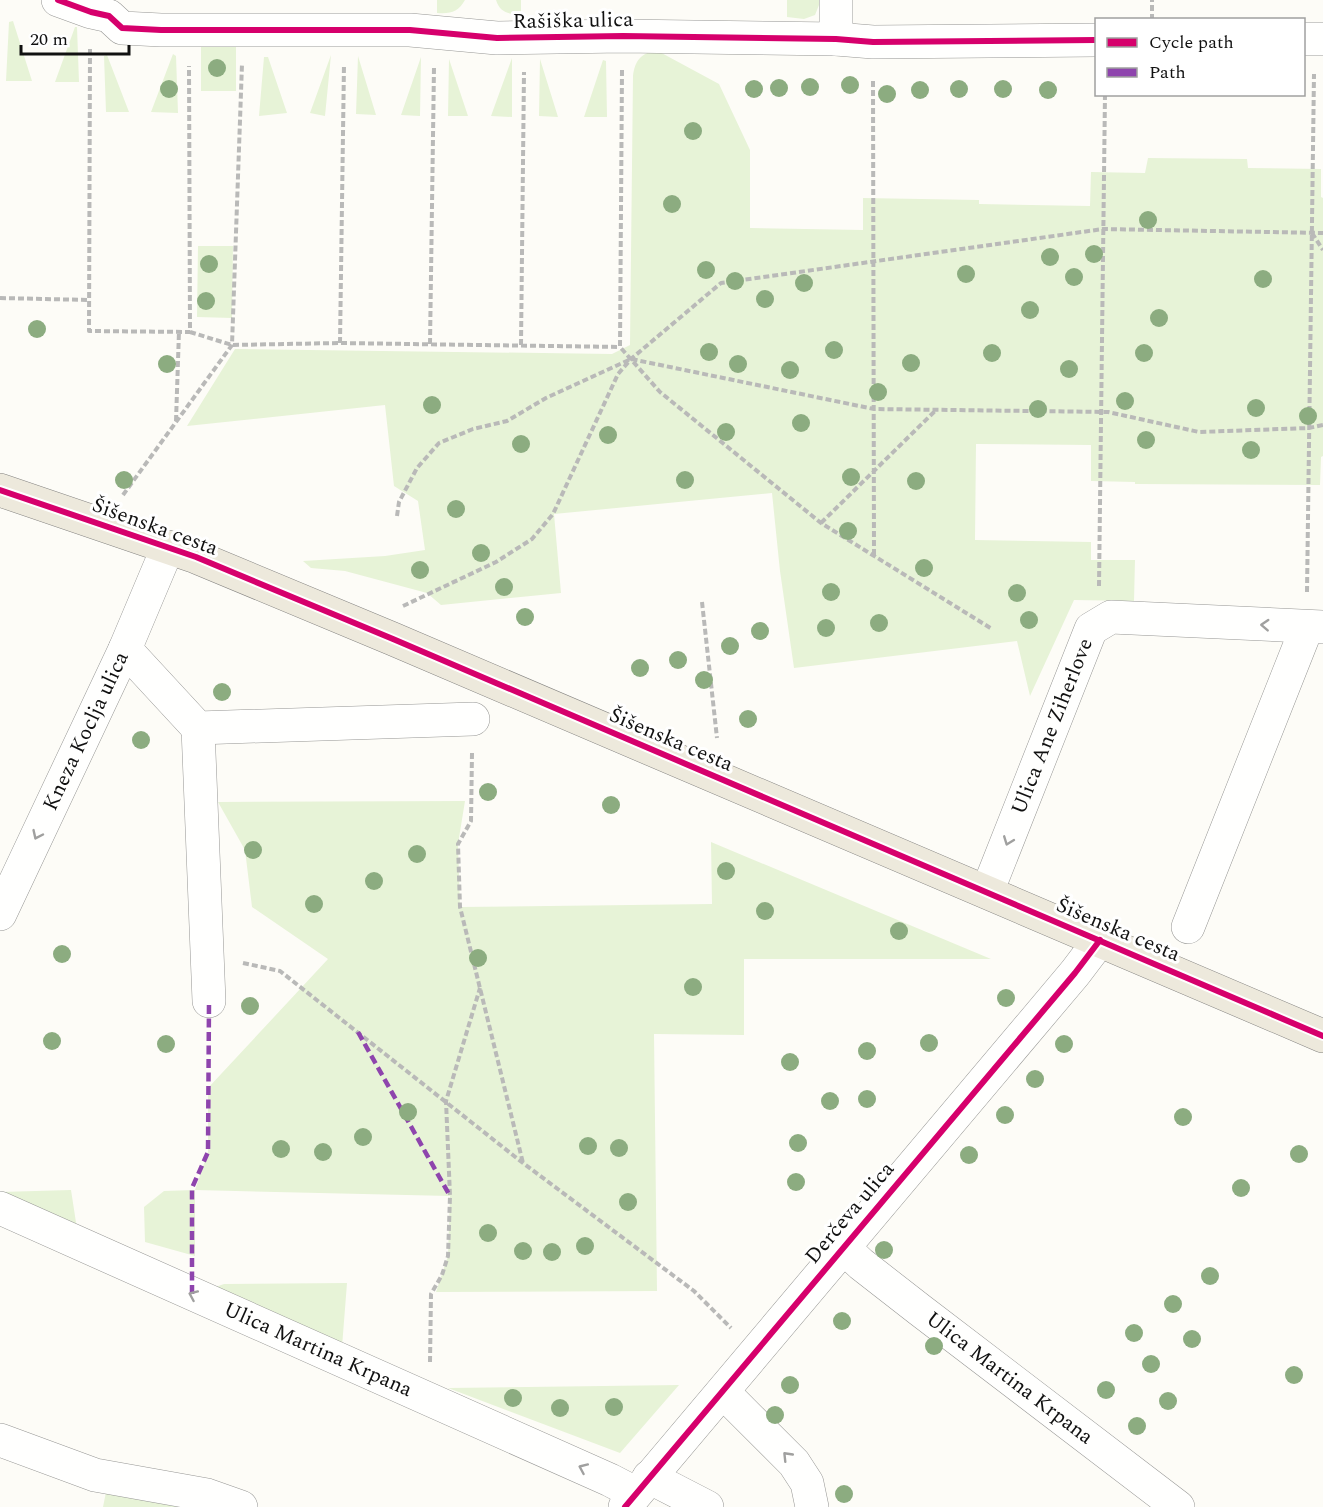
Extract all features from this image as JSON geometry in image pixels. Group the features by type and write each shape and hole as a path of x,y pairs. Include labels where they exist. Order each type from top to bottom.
{"main road":[{"name":"Šišenska cesta","path":"0,490 168,547 393,639 1323,1036"}],"street":[{"name":"Rašiška ulica","path":"58,0 109,16 122,28 189,31 410,30 461,36 525,39 622,36 836,39 873,42 1095,40"},
{"path":"836,0 836,39"},
{"path":"1305,39 1323,39"},
{"name":"Kneza Koclja ulica","path":"0,914 125,649 168,547"},
{"name":"Ulica Ane Ziherlove","path":"987,892 1091,629 1111,617 1315,627"},
{"path":"1188,927 1315,627"},
{"path":"125,649 198,728 209,1001"},
{"path":"198,728 473,719"},
{"name":"Derčeva ulica","path":"637,1492 1075,973 1100,940"},
{"name":"Ulica Martina Krpana","path":"0,1208 637,1492 707,1507"},
{"name":"Ulica Martina Krpana","path":"843,1247 895,1290 1178,1507"},
{"path":"723,1392 794,1463 807,1483 812,1507"},
{"path":"0,1440 94,1474 207,1495 242,1507"}],"path":[{"path":"1152,0 1152,18"},
{"path":"91,12 89,332 190,332 232,345 340,343 620,347"},
{"path":"118,502 232,345 243,30"},
{"path":"340,343 344,30"},
{"path":"189,31 190,332"},
{"path":"430,344 435,33"},
{"path":"622,36 620,347 660,392 821,523 993,629"},
{"path":"521,345 525,39"},
{"path":"1314,73 1309,428 1315,627"},
{"path":"873,81 874,556"},
{"path":"1099,624 1105,96"},
{"path":"393,610 496,562 532,539 553,514 618,374 631,359 721,283 1103,229 1323,233"},
{"path":"1312,233 1323,250"},
{"path":"0,298 89,300"},
{"path":"176,422 178,332"},
{"path":"397,516 399,502 417,468 438,443 473,429 507,421 546,398 631,359 874,409 1101,412 1199,432 1309,428 1323,425"},
{"path":"821,523 936,410"},
{"path":"702,602 718,748"},
{"path":"473,719 471,821 458,844 460,908 523,1163"},
{"path":"207,955 280,971 523,1163 694,1291 732,1329"},
{"path":"428,1398 431,1294 442,1275 448,1256 450,1196 446,1101 480,988"}],"green space":[{"path":"437,0 465,0 457,10 437,13"},
{"path":"496,0 521,0 521,15 505,12"},
{"path":"787,0 821,0 815,15 804,19 787,17"},
{"path":"13,21 32,81 6,81 9,22"},
{"path":"75,27 77,27 79,82 55,82"},
{"path":"201,46 236,46 236,91 201,91"},
{"path":"656,50 719,84 750,150 750,228 863,230 863,198 979,200 979,204 1090,206 1091,172 1145,173 1148,158 1247,159 1248,168 1321,169 1323,456 1321,457 1320,485 1135,484 1135,482 1091,481 1091,445 976,444 975,540 1091,542 1091,560 1135,560 1134,601 1074,600 1030,696 1017,641 794,668 772,493 554,514 561,593 441,605 427,593 345,571 311,568 303,561 385,556 425,550 418,501 394,486 385,405 187,426 235,349 612,354 630,345 633,76 640,58"},
{"path":"173,54 176,56 178,113 151,112"},
{"path":"107,55 129,112 106,112 104,56"},
{"path":"331,55 325,116 310,113"},
{"path":"358,56 376,115 356,114"},
{"path":"264,57 268,57 287,113 259,116"},
{"path":"421,57 420,116 401,115"},
{"path":"512,58 512,117 491,116"},
{"path":"449,59 468,116 448,116"},
{"path":"540,59 558,117 539,116"},
{"path":"603,60 606,61 607,117 584,117"},
{"path":"198,246 233,246 232,318 197,317"},
{"path":"465,801 458,844 460,907 712,904 711,842 991,959 744,959 744,1035 654,1034 657,1291 436,1292 448,1256 450,1196 195,1190 208,1152 208,1088 328,959 252,907 245,850 218,802"},
{"path":"71,1190 77,1229 0,1198 0,1192"},
{"path":"195,1190 195,1256 145,1242 144,1207 164,1191"},
{"path":"347,1283 342,1347 204,1291 224,1284"},
{"path":"679,1385 620,1453 448,1388"},
{"path":"107,1487 200,1507 103,1507"}],"marked path":[{"path":"192,1294 192,1188 208,1152 209,1001"},
{"path":"358,1032 450,1196"}],"cycle path":[{"path":"58,0 109,16 122,28 161,30 410,30 497,38 623,36 836,39 873,42 1095,40"},
{"path":"0,490 196,557 1323,1036"},
{"path":"625,1507 1075,973 1100,940"}]}
